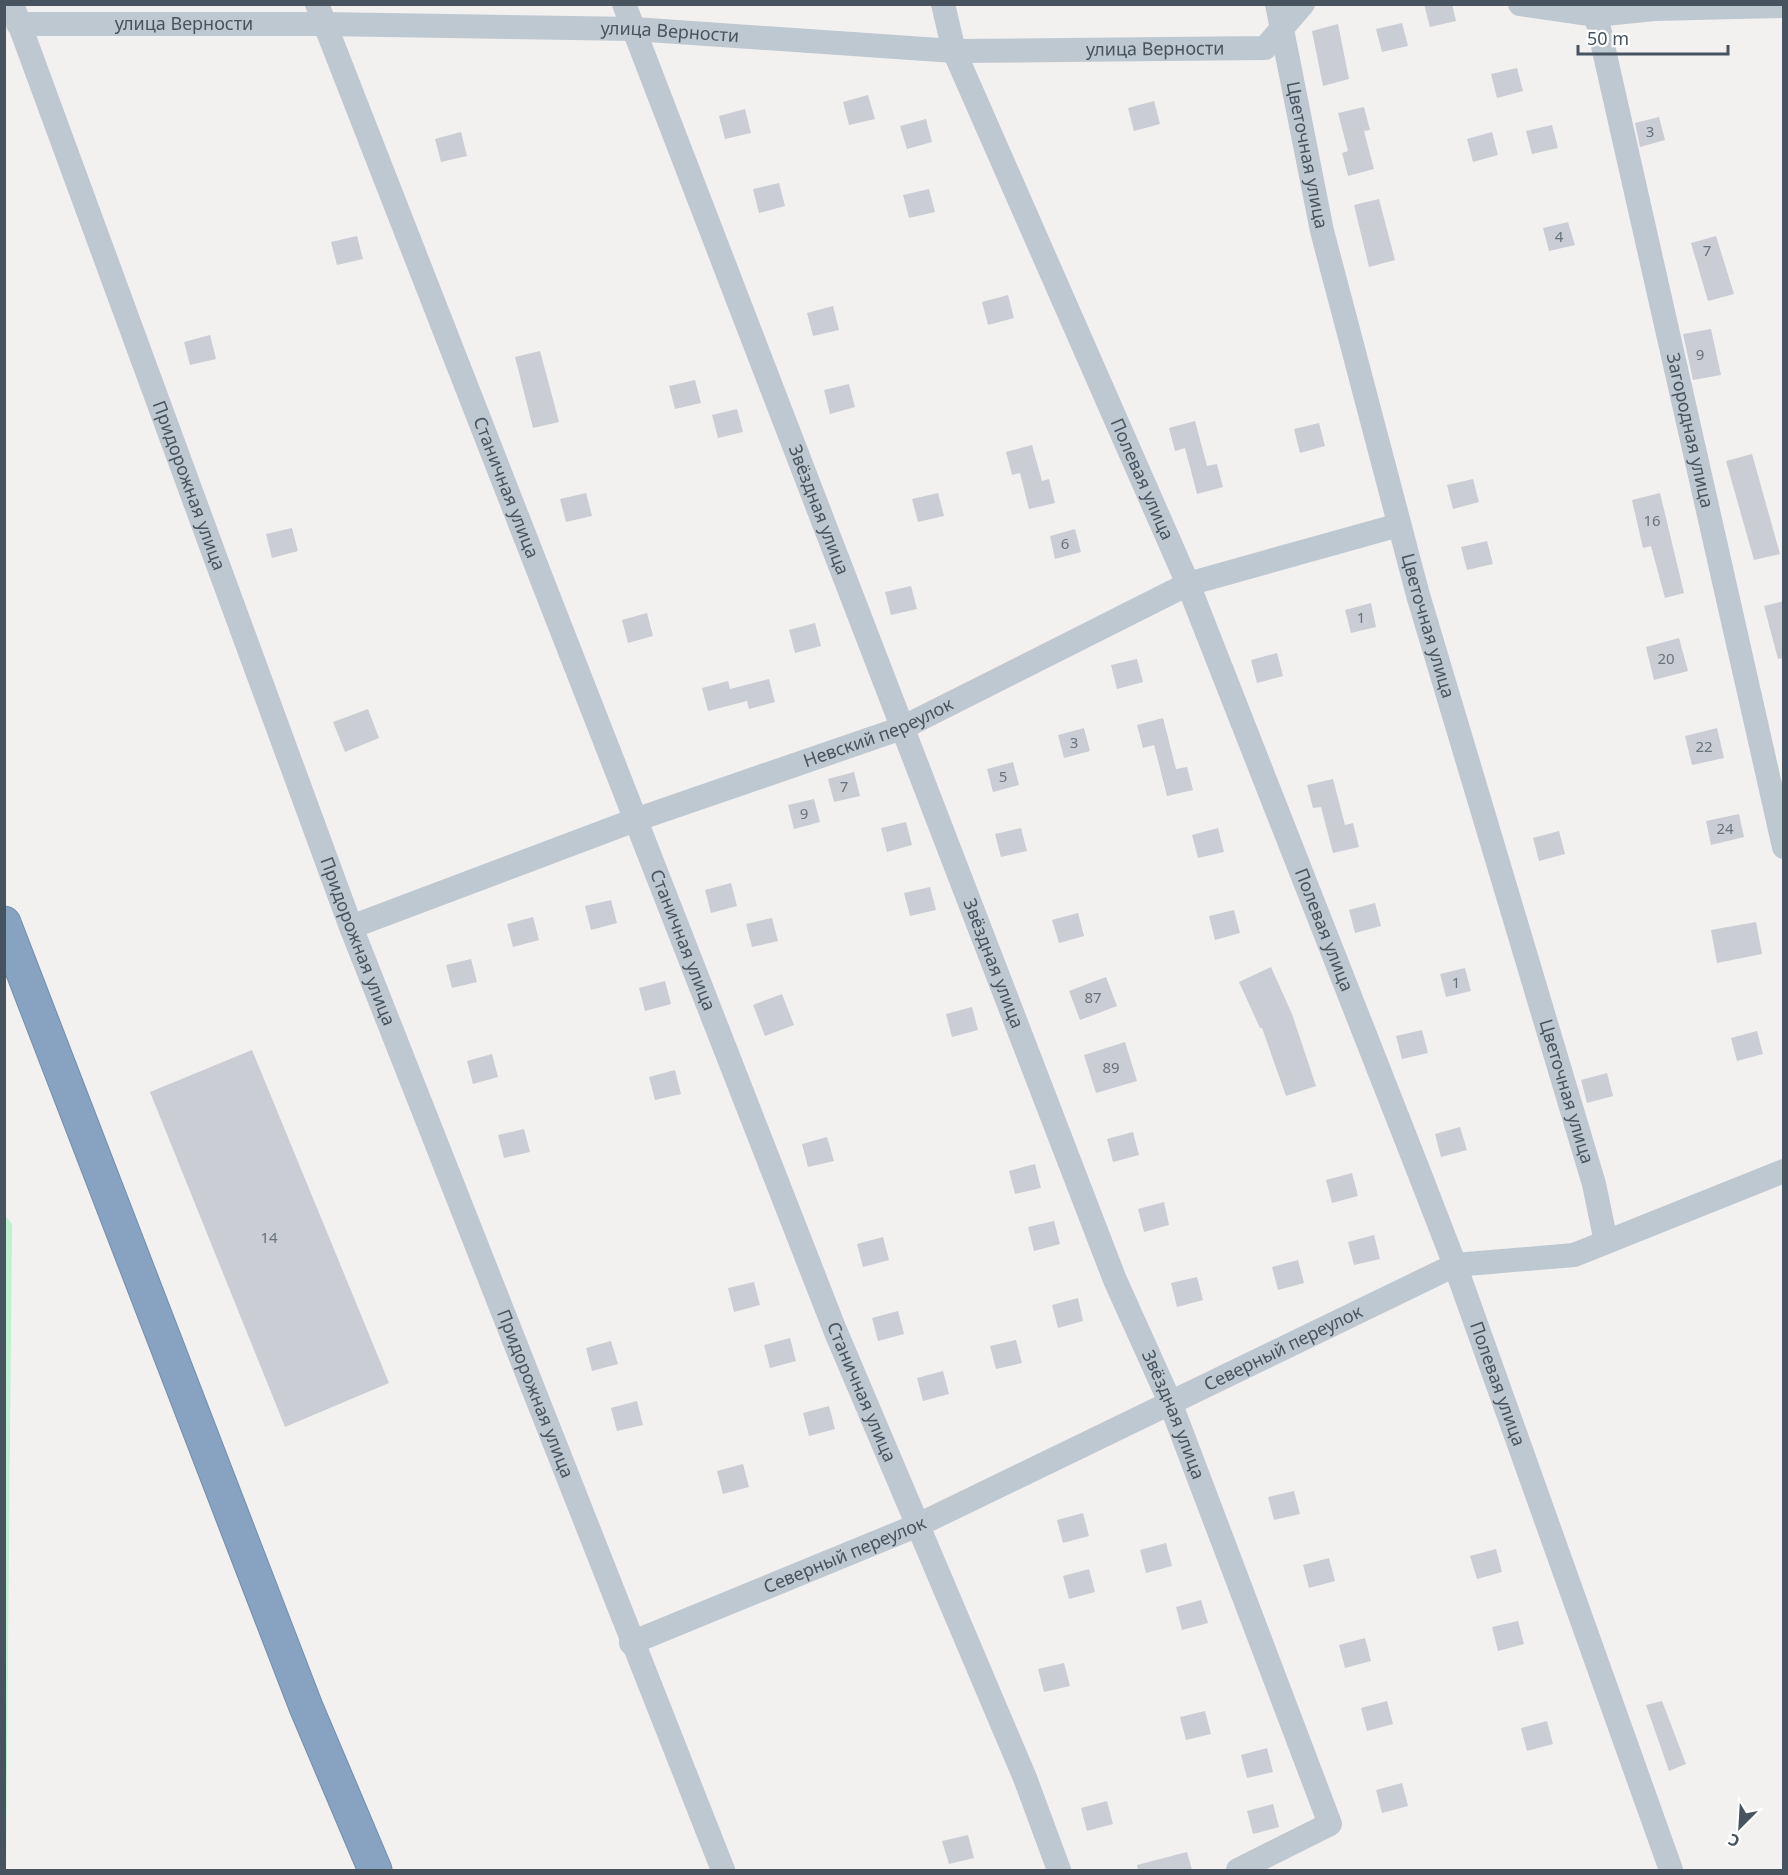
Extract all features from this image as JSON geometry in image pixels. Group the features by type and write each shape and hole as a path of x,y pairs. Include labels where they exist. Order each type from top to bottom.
{"highway":[{"path":"4,923 306,1707 375,1870"},
{"path":"4,975 121,1286 266,1654 355,1870"}],"street":[{"name":"Звёздная улица","path":"624,4 1115,1280 1170,1402 1330,1824 1238,1870"},
{"name":"Полевая улица","path":"943,4 954,51 1188,584 1455,1264 1671,1870"},
{"name":"улица Верности","path":"15,14 320,14 634,29 954,51 1265,48 1280,16 1303,4"},
{"path":"1520,4 1596,15 1654,9 1784,6"},
{"name":"Придорожная улица","path":"15,14 351,927 631,1643 723,1870"},
{"name":"Станичная улица","path":"320,14 835,1330 916,1526 1025,1778 1059,1870"},
{"name":"Загородная улица","path":"1596,15 1784,847"},
{"name":"Цветочная улица","path":"1280,16 1322,231 1399,525 1591,1173 1606,1242"},
{"name":"Невский переулок","path":"351,927 635,820 902,728 1188,584 1399,525"},
{"name":"Северный переулок","path":"631,1643 916,1526 1455,1264 1574,1255 1784,1171"}],"green space":[{"path":"4,1214 12,1224 6,1870 4,1870"}],"building":[{"path":"1424,4 1452,4 1456,21 1430,27"},
{"path":"1402,23 1408,46 1382,52 1376,29"},
{"path":"1338,24 1349,79 1323,86 1312,31"},
{"path":"1517,68 1523,91 1497,98 1491,74"},
{"path":"868,95 875,119 849,125 843,102"},
{"path":"1154,101 1160,124 1134,131 1128,108"},
{"path":"1364,107 1370,130 1364,131 1374,169 1348,176 1342,153 1348,151 1338,113"},
{"path":"745,109 751,133 725,139 719,116"},
{"path":"1659,117 1665,140 1640,147 1635,123"},
{"path":"926,119 932,142 907,149 900,126"},
{"path":"1552,125 1558,148 1532,154 1526,131"},
{"path":"461,132 467,156 441,162 435,139"},
{"path":"1492,132 1498,155 1473,162 1467,139"},
{"path":"779,183 785,206 759,213 753,189"},
{"path":"929,189 935,212 909,218 903,195"},
{"path":"1379,199 1395,260 1369,267 1354,205"},
{"path":"1568,222 1575,245 1549,251 1543,228"},
{"path":"357,236 363,259 337,265 331,242"},
{"path":"1716,236 1734,294 1708,301 1691,243"},
{"path":"1008,295 1014,318 988,325 982,302"},
{"path":"833,306 839,330 813,336 807,313"},
{"path":"1711,329 1721,375 1693,380 1683,334"},
{"path":"210,335 216,359 190,365 184,342"},
{"path":"540,351 559,422 533,428 515,357"},
{"path":"695,380 701,403 675,409 669,386"},
{"path":"849,384 855,407 830,414 824,390"},
{"path":"737,409 743,432 718,438 712,415"},
{"path":"1195,421 1207,466 1217,464 1223,487 1197,494 1185,448 1175,451 1169,428"},
{"path":"1319,423 1325,446 1300,453 1294,429"},
{"path":"1032,445 1042,481 1049,479 1055,503 1029,509 1020,473 1012,475 1006,452"},
{"path":"1752,454 1780,554 1754,560 1726,461"},
{"path":"1473,479 1479,502 1453,509 1447,485"},
{"path":"586,493 592,516 566,522 560,499"},
{"path":"938,493 944,516 918,522 912,499"},
{"path":"1660,493 1684,593 1665,598 1651,546 1643,548 1632,500"},
{"path":"292,528 298,551 272,558 266,534"},
{"path":"1075,529 1081,552 1055,559 1050,536"},
{"path":"1487,541 1493,564 1467,570 1461,547"},
{"path":"911,586 917,609 891,615 885,592"},
{"path":"1784,601 1784,658 1778,659 1764,606"},
{"path":"1371,603 1376,627 1351,633 1345,610"},
{"path":"647,613 653,636 628,643 622,620"},
{"path":"815,623 821,646 795,653 789,630"},
{"path":"1679,638 1688,671 1654,680 1646,647"},
{"path":"1277,653 1283,676 1257,683 1251,660"},
{"path":"1137,659 1143,682 1117,689 1111,665"},
{"path":"769,679 775,702 749,709 747,701 708,711 702,688 728,681 730,689"},
{"path":"368,709 379,738 345,752 333,722"},
{"path":"1163,718 1176,769 1187,767 1193,790 1167,796 1154,745 1143,748 1137,725"},
{"path":"1084,728 1090,751 1064,758 1058,735"},
{"path":"1717,728 1724,758 1692,765 1685,736"},
{"path":"1013,762 1019,785 993,792 987,769"},
{"path":"854,772 860,796 834,802 828,779"},
{"path":"1333,779 1345,825 1353,823 1359,847 1333,853 1321,807 1313,808 1307,785"},
{"path":"814,799 820,822 794,829 788,805"},
{"path":"1739,814 1744,837 1711,845 1706,821"},
{"path":"906,822 912,845 887,852 881,828"},
{"path":"1021,828 1027,851 1001,857 995,834"},
{"path":"1218,828 1224,852 1198,858 1192,835"},
{"path":"1559,831 1565,854 1539,861 1533,838"},
{"path":"731,883 737,906 711,913 705,890"},
{"path":"930,887 936,910 910,916 904,893"},
{"path":"611,900 617,923 591,930 585,906"},
{"path":"1375,903 1381,926 1355,933 1349,910"},
{"path":"1234,910 1240,933 1215,940 1209,916"},
{"path":"1078,913 1084,936 1059,943 1052,920"},
{"path":"533,917 539,940 513,947 507,924"},
{"path":"772,918 778,941 752,947 746,924"},
{"path":"1756,922 1762,954 1717,963 1711,930"},
{"path":"471,959 477,982 452,988 446,965"},
{"path":"1271,967 1292,1014 1316,1086 1286,1096 1262,1028 1239,982"},
{"path":"1465,968 1471,991 1446,997 1440,974"},
{"path":"1106,977 1117,1006 1080,1020 1069,991"},
{"path":"665,981 671,1004 645,1011 639,988"},
{"path":"782,994 794,1025 765,1036 753,1005"},
{"path":"972,1007 978,1030 952,1037 946,1014"},
{"path":"1422,1030 1428,1053 1402,1059 1396,1036"},
{"path":"1757,1031 1763,1054 1737,1061 1731,1038"},
{"path":"1125,1042 1137,1081 1096,1093 1084,1055"},
{"path":"252,1050 389,1383 285,1427 150,1092"},
{"path":"492,1054 498,1077 473,1084 467,1061"},
{"path":"675,1070 681,1094 655,1100 649,1077"},
{"path":"1607,1073 1613,1096 1587,1103 1581,1080"},
{"path":"1460,1127 1467,1150 1441,1157 1435,1134"},
{"path":"524,1129 530,1152 504,1158 498,1135"},
{"path":"1133,1132 1139,1155 1113,1162 1107,1139"},
{"path":"827,1137 834,1161 808,1167 802,1144"},
{"path":"1035,1164 1041,1188 1015,1194 1009,1171"},
{"path":"1352,1173 1358,1196 1332,1203 1326,1180"},
{"path":"1164,1202 1169,1225 1144,1232 1138,1209"},
{"path":"1054,1221 1060,1244 1034,1251 1028,1227"},
{"path":"1374,1235 1380,1259 1354,1265 1348,1242"},
{"path":"883,1237 889,1260 863,1267 857,1244"},
{"path":"1298,1260 1304,1283 1278,1290 1272,1267"},
{"path":"1197,1277 1203,1300 1177,1307 1171,1283"},
{"path":"754,1282 760,1305 734,1312 728,1288"},
{"path":"1078,1298 1083,1321 1058,1328 1052,1305"},
{"path":"898,1311 904,1334 878,1341 872,1318"},
{"path":"790,1338 796,1361 770,1368 764,1345"},
{"path":"1016,1340 1022,1363 996,1369 990,1346"},
{"path":"611,1341 618,1364 592,1371 586,1348"},
{"path":"943,1371 949,1394 923,1401 917,1378"},
{"path":"637,1401 643,1425 617,1431 611,1408"},
{"path":"829,1406 835,1429 809,1436 803,1413"},
{"path":"743,1464 749,1487 723,1494 717,1471"},
{"path":"1294,1491 1300,1514 1274,1520 1268,1497"},
{"path":"1083,1513 1089,1536 1063,1543 1057,1520"},
{"path":"1166,1543 1172,1566 1146,1573 1140,1550"},
{"path":"1496,1549 1502,1572 1477,1579 1470,1556"},
{"path":"1329,1558 1335,1581 1309,1588 1303,1565"},
{"path":"1089,1569 1095,1592 1069,1599 1063,1576"},
{"path":"1201,1600 1208,1623 1182,1630 1176,1607"},
{"path":"1518,1621 1524,1644 1498,1651 1492,1627"},
{"path":"1365,1638 1371,1661 1345,1668 1339,1645"},
{"path":"1064,1663 1070,1686 1044,1692 1038,1669"},
{"path":"1387,1701 1393,1724 1367,1731 1361,1708"},
{"path":"1662,1701 1686,1764 1669,1771 1646,1705"},
{"path":"1205,1711 1211,1734 1186,1740 1180,1717"},
{"path":"1547,1721 1553,1744 1527,1751 1521,1728"},
{"path":"1267,1748 1273,1772 1247,1778 1241,1755"},
{"path":"1402,1783 1408,1806 1382,1813 1376,1790"},
{"path":"1107,1801 1113,1824 1087,1831 1081,1808"},
{"path":"1273,1804 1279,1827 1253,1834 1247,1811"},
{"path":"968,1835 974,1858 949,1864 942,1841"},
{"path":"1187,1852 1192,1870 1138,1870 1137,1865"}]}
